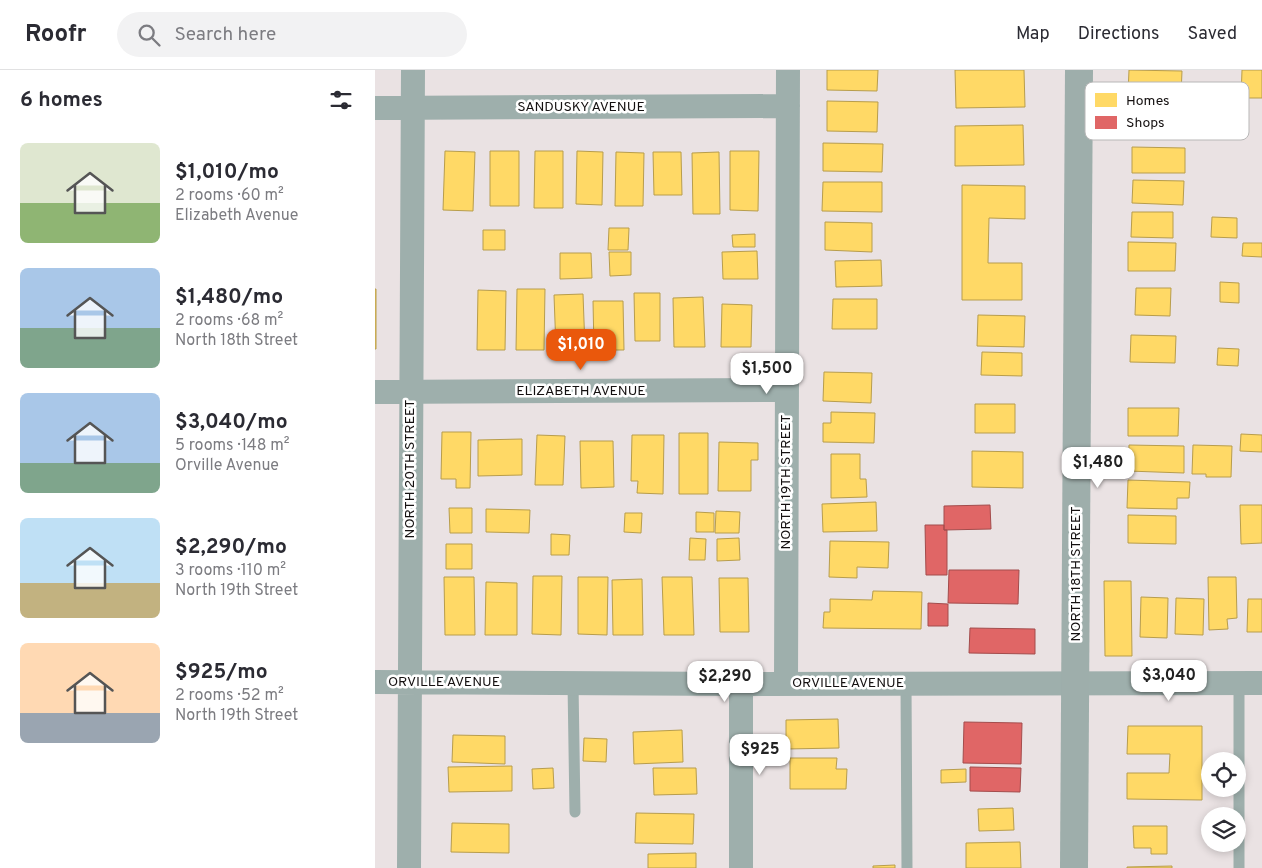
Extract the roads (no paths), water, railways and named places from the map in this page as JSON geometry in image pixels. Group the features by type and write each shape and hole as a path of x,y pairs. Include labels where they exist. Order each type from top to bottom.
{"main road":[{"name":"NORTH 18TH STREET","path":"1074,868 1079,70"}],"street":[{"name":"NORTH 20TH STREET","path":"409,868 413,70"},
{"name":"NORTH 19TH STREET","path":"787,683 789,70"},
{"name":"SANDUSKY AVENUE","path":"375,108 788,106"},
{"name":"ELIZABETH AVENUE","path":"375,392 787,390"},
{"name":"ORVILLE AVENUE","path":"375,682 741,684 1251,683"},
{"path":"741,684 741,868"}],"lane":[{"path":"573,683 575,812"},
{"path":"906,683 907,868"},
{"path":"1239,868 1251,683"}]}
